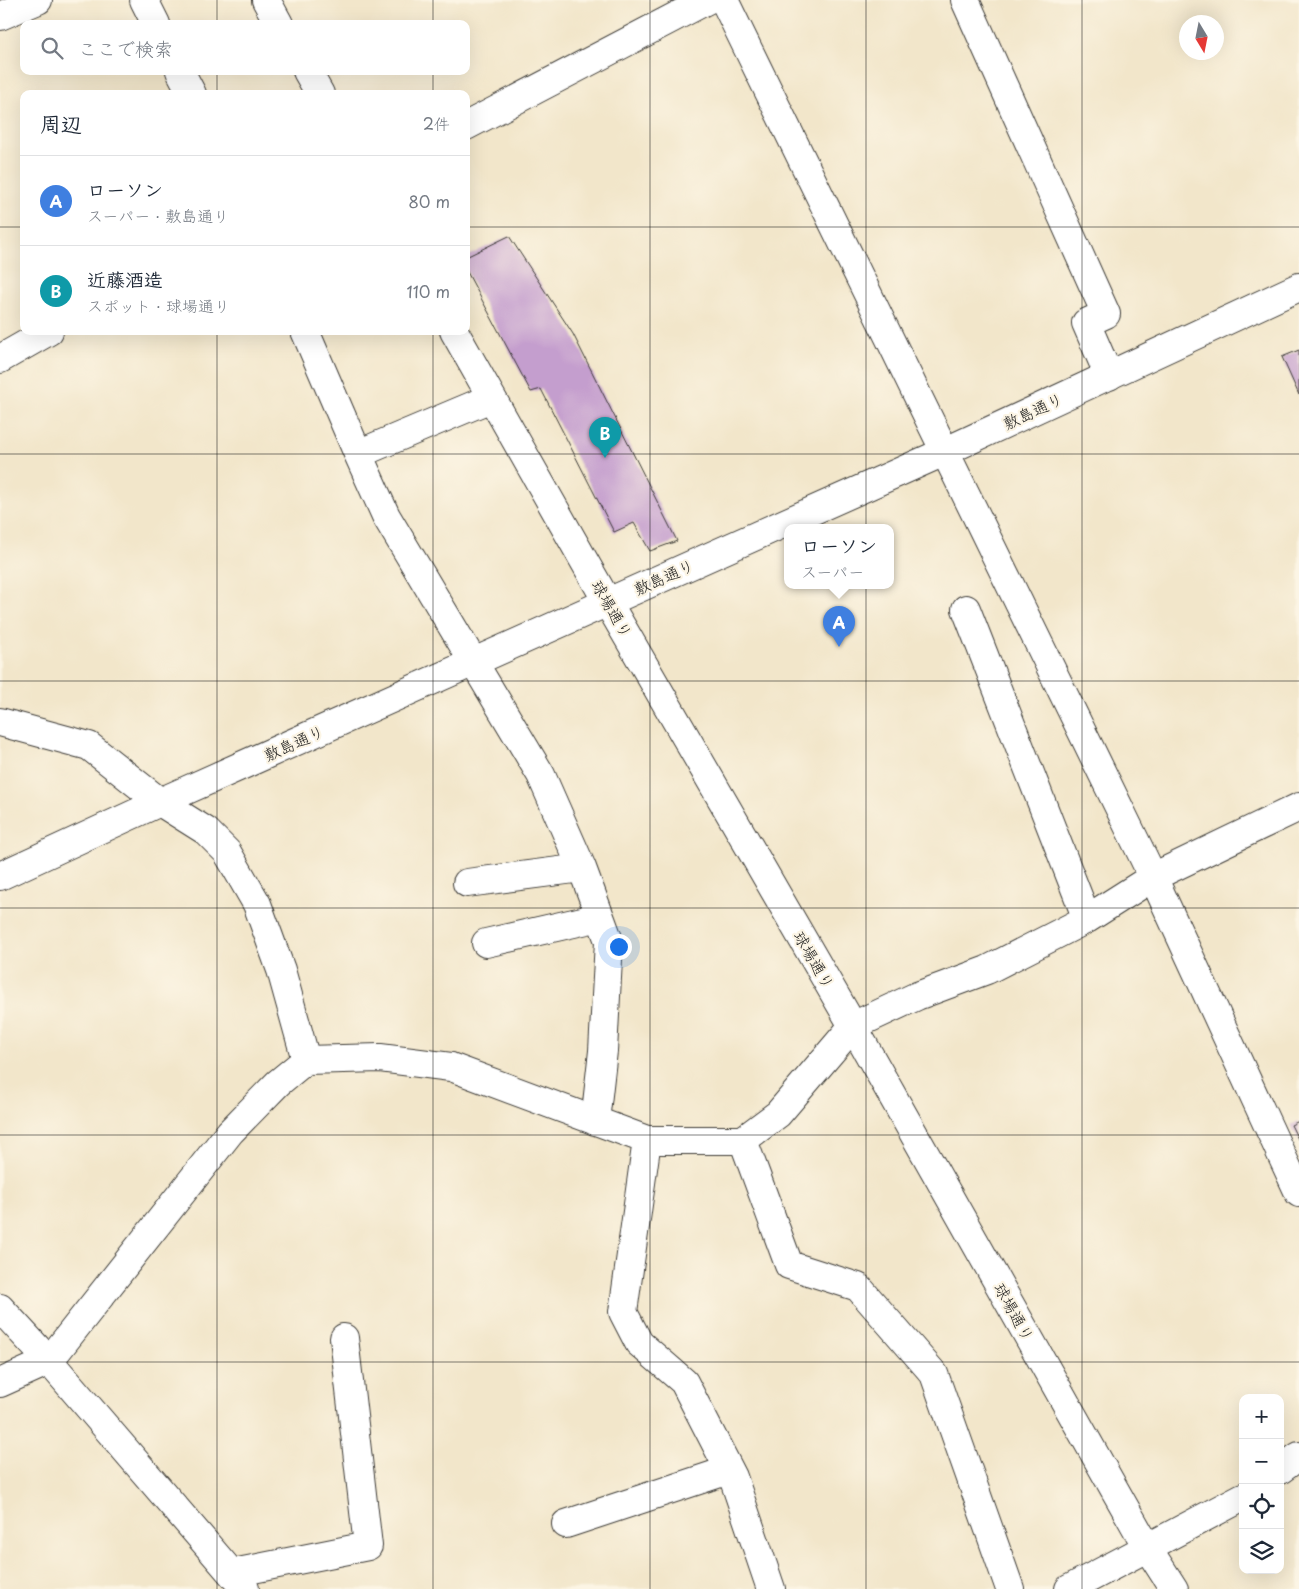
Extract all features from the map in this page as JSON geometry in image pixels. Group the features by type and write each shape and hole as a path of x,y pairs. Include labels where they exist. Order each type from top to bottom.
{"street":[{"path":"0,16 38,0"},
{"path":"144,0 154,20"},
{"path":"266,0 278,20"},
{"path":"470,124 707,0"},
{"path":"724,0 1153,877 1299,1193"},
{"path":"965,0 1106,314 1086,323 1109,376"},
{"path":"182,75 190,90"},
{"path":"309,75 318,90"},
{"name":"敷島通り","path":"0,876 160,802 473,664 944,452 1299,288"},
{"path":"0,359 42,335"},
{"path":"307,335 386,516 541,775 582,868 600,917 608,941 603,1051 595,1121"},
{"name":"球場通り","path":"456,335 853,1026 1147,1547 1174,1589"},
{"path":"358,454 491,398"},
{"path":"966,609 1086,919"},
{"path":"0,722 89,746 160,802 206,831 227,852 257,904 281,970 306,1060"},
{"path":"0,1383 49,1361 230,1132 278,1083 306,1060 380,1058 451,1067 647,1140 743,1140 778,1114 853,1026 917,996 987,970 1086,919 1153,877 1299,807"},
{"path":"467,883 582,868"},
{"path":"486,943 600,917"},
{"path":"647,1140 623,1312 639,1343 684,1382 733,1477 771,1589"},
{"path":"743,1140 789,1265 858,1287 934,1374 1010,1589"},
{"path":"0,1308 49,1361 239,1581 368,1546 344,1338"},
{"path":"1284,1467 1299,1456"},
{"path":"566,1524 729,1470"},
{"path":"1069,1589 1239,1499"}],"building":[{"path":"509,236 573,334 677,541 650,551 634,523 614,532 541,389 531,392 470,278 470,255"},
{"path":"1299,350 1299,395 1282,357"},
{"path":"1299,1121 1299,1141 1291,1125"}],"place":[{"name":"近藤酒造","path":"605,458"},
{"name":"ローソン","path":"839,647"}]}
